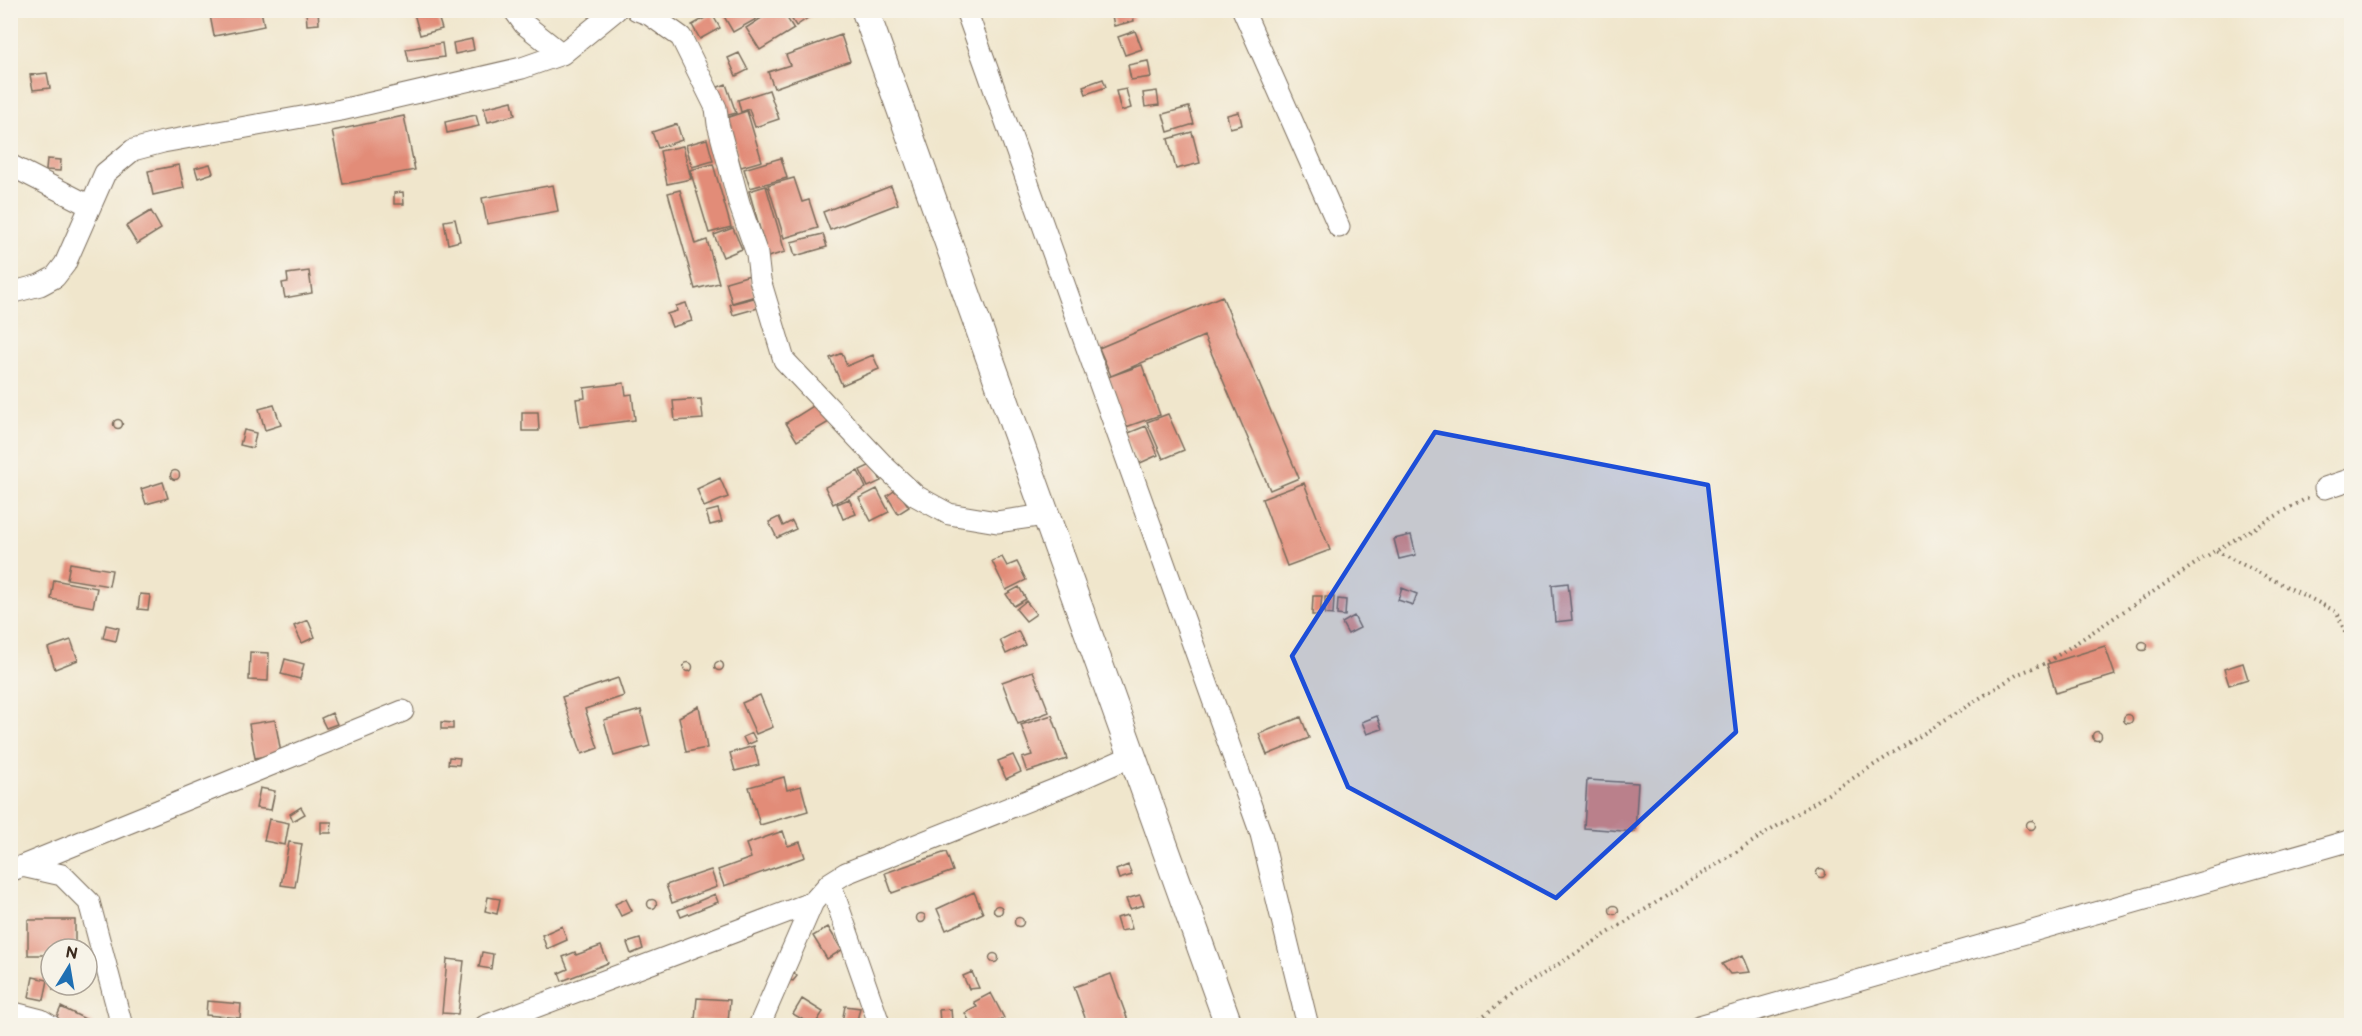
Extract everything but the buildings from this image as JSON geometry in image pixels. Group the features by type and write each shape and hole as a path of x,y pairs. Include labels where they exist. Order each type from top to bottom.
{"main road":[{"path":"865,10 1229,1026"}],"street":[{"path":"514,10 524,24 562,54"},
{"path":"10,293 40,285 55,277 65,264 105,173 133,150 164,142 340,110 522,68 562,54 616,10"},
{"path":"637,10 650,15 681,38 716,108 718,124 739,203 757,254 760,280 784,360 886,468 916,496 949,514 997,522 1045,515"},
{"path":"966,10 1261,834 1308,1026"},
{"path":"1243,10 1339,227"},
{"path":"10,165 90,206"},
{"path":"2325,488 2352,479"},
{"path":"16,868 403,711"},
{"path":"759,1026 813,902 830,883 846,873 1069,784 1132,756"},
{"path":"1699,1026 2352,840"},
{"path":"16,868 62,875 89,902 122,1026"},
{"path":"830,883 880,1026"},
{"path":"485,1026 813,902"},
{"path":"10,1012 41,1020 51,1026"}],"path":[{"path":"1470,1026 1513,993 2018,674 2046,663 2216,550 2325,488"},
{"path":"2216,550 2337,612 2352,650"}],"highlighted area":[{"path":"1435,432 1708,485 1736,732 1556,898 1348,787 1292,656"}]}
